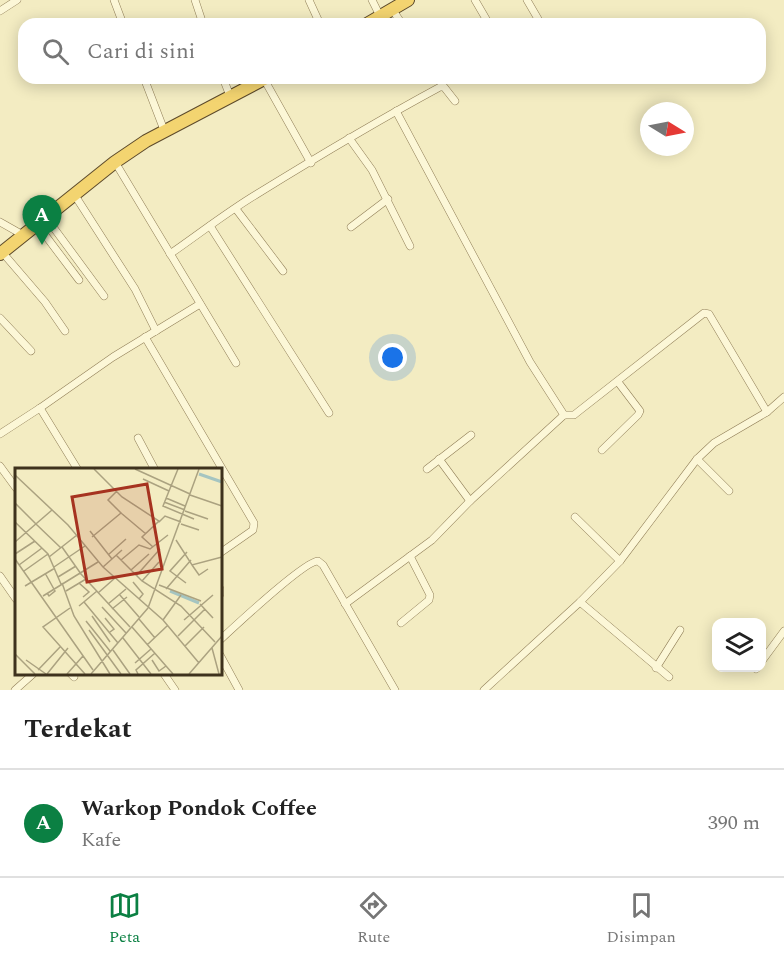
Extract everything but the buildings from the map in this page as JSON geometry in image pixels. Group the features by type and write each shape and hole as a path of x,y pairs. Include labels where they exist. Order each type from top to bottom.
{"highway":[{"path":"377,18 408,0"},
{"path":"1,253 115,162 164,130 253,84"}],"street":[{"path":"0,11 17,0"},
{"path":"114,0 121,18"},
{"path":"195,0 201,18"},
{"path":"309,0 317,18"},
{"path":"372,0 380,16"},
{"path":"475,0 486,18"},
{"path":"527,0 538,18"},
{"path":"392,9 398,18"},
{"path":"146,84 164,130"},
{"path":"225,84 230,96"},
{"path":"268,84 311,163"},
{"path":"170,254 255,195 349,138 440,87 444,87 455,101"},
{"path":"396,111 530,362 564,415"},
{"path":"349,138 372,170 410,246"},
{"path":"115,162 236,363"},
{"path":"74,194 135,289 156,331"},
{"path":"351,227 388,199"},
{"path":"236,209 283,271"},
{"path":"41,220 79,280"},
{"path":"41,220 104,296"},
{"path":"0,222 23,234"},
{"path":"210,226 329,413"},
{"path":"1,253 45,302 65,331"},
{"path":"0,434 95,369 200,304"},
{"path":"345,604 432,540 470,501 564,415 574,415 699,315 706,313 767,412"},
{"path":"0,318 31,351"},
{"path":"145,337 222,468"},
{"path":"602,450 640,411 618,382"},
{"path":"484,690 580,602 620,561 697,459 714,443 767,412 784,397"},
{"path":"40,408 77,468"},
{"path":"426,469 471,435"},
{"path":"138,438 154,468"},
{"path":"439,459 470,501"},
{"path":"697,459 729,491"},
{"path":"0,465 15,487"},
{"path":"222,468 254,523 253,530 222,552"},
{"path":"575,516 620,561"},
{"path":"401,623 429,600 430,595 410,556"},
{"path":"222,638 312,561 318,561 323,565 395,690"},
{"path":"0,576 15,597"},
{"path":"580,602 669,677"},
{"path":"656,668 680,630"},
{"path":"766,656 784,631"},
{"path":"222,659 239,690"},
{"path":"15,690 32,675"},
{"path":"165,675 175,690"}],"place":[{"name":"Warkop Pondok Coffee","path":"42,245"}]}
